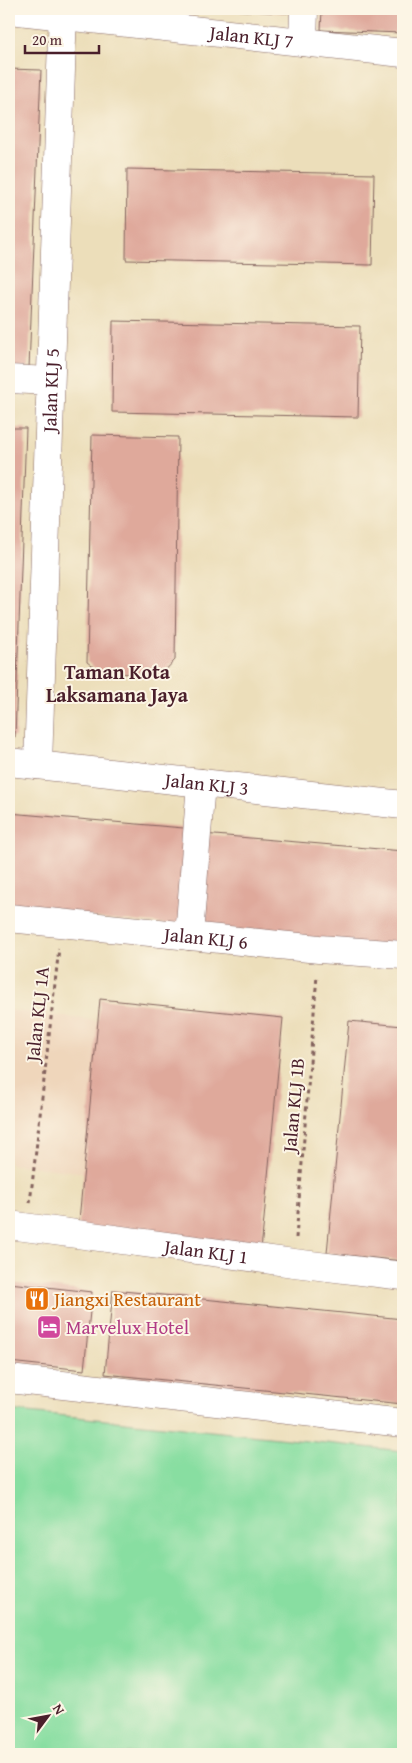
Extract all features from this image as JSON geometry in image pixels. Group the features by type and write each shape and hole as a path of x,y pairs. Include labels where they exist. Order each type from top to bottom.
{"street":[{"path":"303,42 304,9"},
{"name":"Jalan KLJ 7","path":"9,10 176,19 303,42 403,53"},
{"name":"Jalan KLJ 5","path":"38,765 63,12"},
{"path":"9,379 50,381"},
{"name":"Jalan KLJ 3","path":"9,762 403,805"},
{"path":"189,936 201,783"},
{"name":"Jalan KLJ 6","path":"9,918 319,949 403,955"},
{"name":"Jalan KLJ 1","path":"18,1226 403,1276"},
{"path":"9,1379 403,1422"}],"path":[{"name":"Jalan KLJ 1A","path":"18,1226 61,923"},
{"name":"Jalan KLJ 1B","path":"294,1263 319,949"}],"shaded area":[{"path":"9,1010 157,1028 136,1179 9,1164"}],"green space":[{"path":"9,1410 403,1451 403,1754 9,1754"}],"building":[{"path":"227,9 289,9 288,13"},
{"path":"322,9 403,9 402,33 321,30"},
{"path":"9,69 41,70 29,368 9,367"},
{"path":"127,169 374,174 372,265 126,260"},
{"path":"113,321 360,326 358,417 112,412"},
{"path":"9,428 26,428 15,737 9,737"},
{"path":"92,435 178,437 175,660 160,676 100,672 87,662"},
{"path":"9,813 195,829 187,926 9,910"},
{"path":"203,834 403,851 403,949 195,930"},
{"path":"100,999 283,1018 261,1250 78,1231"},
{"path":"349,1021 403,1026 403,1261 327,1253"},
{"name":"Marvelux Hotel","path":"9,1283 92,1292 84,1370 9,1362"},
{"path":"113,1290 403,1319 403,1404 105,1374"}],"place":[{"name":"Jiangxi Restaurant","path":"37,1299"},
{"name":"Marvelux Hotel","path":"49,1327"}],"district":[{"name":"Taman Kota Laksamana Jaya","path":"117,684"}]}
